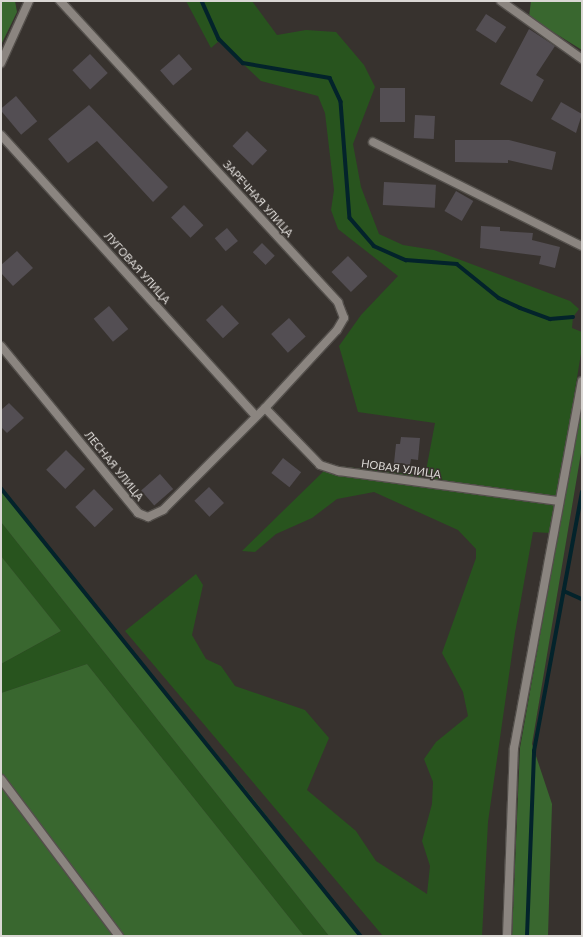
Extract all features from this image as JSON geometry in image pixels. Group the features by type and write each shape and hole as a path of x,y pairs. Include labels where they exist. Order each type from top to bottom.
{"street":[{"path":"1,63 29,1"},
{"name":"ЗАРЕЧНАЯ УЛИЦА","path":"60,1 343,310 344,318 337,330 256,416"},
{"path":"501,1 582,59"},
{"name":"ЛУГОВАЯ УЛИЦА","path":"1,135 256,416"},
{"path":"373,142 582,246"},
{"name":"ЛЕСНАЯ УЛИЦА","path":"1,346 138,513 148,517 162,510 256,416"},
{"path":"507,936 514,748 557,501 582,381"},
{"name":"НОВАЯ УЛИЦА","path":"265,408 320,464 340,471 557,501"},
{"path":"1,779 119,936"}],"green space":[{"path":"1,1 15,1 17,12 1,45"},
{"path":"186,1 252,1 277,35 306,30 336,32 364,65 375,87 353,144 361,187 379,234 403,245 434,250 570,301 579,309 573,317 572,328 582,332 582,347 557,501 550,533 533,532 515,633 488,822 482,936 383,936 125,631 196,574 203,585 192,635 206,659 221,666 235,686 305,710 329,738 307,790 356,831 376,861 427,894 430,866 422,841 432,804 433,782 424,759 436,742 468,716 463,692 442,653 476,558 476,549 458,530 374,492 337,499 312,518 276,534 255,552 242,551 330,465 425,476 435,423 358,412 339,346 361,315 398,276 338,229 331,210 334,190 325,113 318,96 261,81 219,41 211,48"},
{"path":"531,1 582,1 582,50 529,17"},
{"path":"582,399 582,447 532,744 552,804 548,936 512,936 520,748"},
{"path":"1,488 258,805 361,936 329,936 1,522"},
{"path":"1,522 329,936 304,936 87,664 1,693 1,664 61,631 1,556"},
{"path":"1,556 61,631 1,664"},
{"path":"87,664 304,936 1,936 1,693"}],"building":[{"path":"486,14 506,27 496,43 476,30"},
{"path":"529,29 555,46 536,75 544,80 532,102 500,84"},
{"path":"90,54 108,73 90,89 72,70"},
{"path":"179,54 192,69 173,85 160,70"},
{"path":"380,88 405,88 405,122 380,122"},
{"path":"16,96 37,121 21,135 1,111 1,109"},
{"path":"561,102 582,114 576,133 551,119"},
{"path":"89,105 168,187 153,202 97,141 68,163 48,139"},
{"path":"415,115 435,116 434,139 414,138"},
{"path":"247,131 267,150 253,166 232,146"},
{"path":"455,140 509,140 556,152 552,170 508,160 508,163 455,162"},
{"path":"384,182 436,185 435,208 383,205"},
{"path":"456,191 473,201 462,221 444,211"},
{"path":"184,205 203,225 191,238 171,218"},
{"path":"481,226 500,227 500,231 533,233 532,240 560,247 555,268 539,264 541,256 480,248"},
{"path":"227,228 238,241 226,251 215,238"},
{"path":"262,243 275,256 266,265 253,252"},
{"path":"17,251 33,268 13,286 1,273 1,265"},
{"path":"348,256 367,276 351,292 331,272"},
{"path":"222,305 239,323 223,338 206,320"},
{"path":"109,306 128,329 113,342 94,319"},
{"path":"289,318 306,337 288,353 271,334"},
{"path":"9,403 24,418 7,433 1,427 1,410"},
{"path":"401,437 420,438 418,460 411,459 410,465 394,463 396,444 400,444"},
{"path":"66,450 85,469 65,489 46,470"},
{"path":"283,458 301,472 289,487 271,473"},
{"path":"160,474 173,489 154,505 141,490"},
{"path":"209,487 224,503 209,517 194,501"},
{"path":"94,489 113,509 95,527 75,507"}],"waterway":[{"path":"202,1 219,39 243,63 330,78 341,102 350,218 374,246 406,260 457,264 499,298 520,308 550,319 573,317"},
{"path":"1,488 361,936"},
{"path":"527,936 534,751 582,492"},
{"path":"564,591 582,599"}]}
